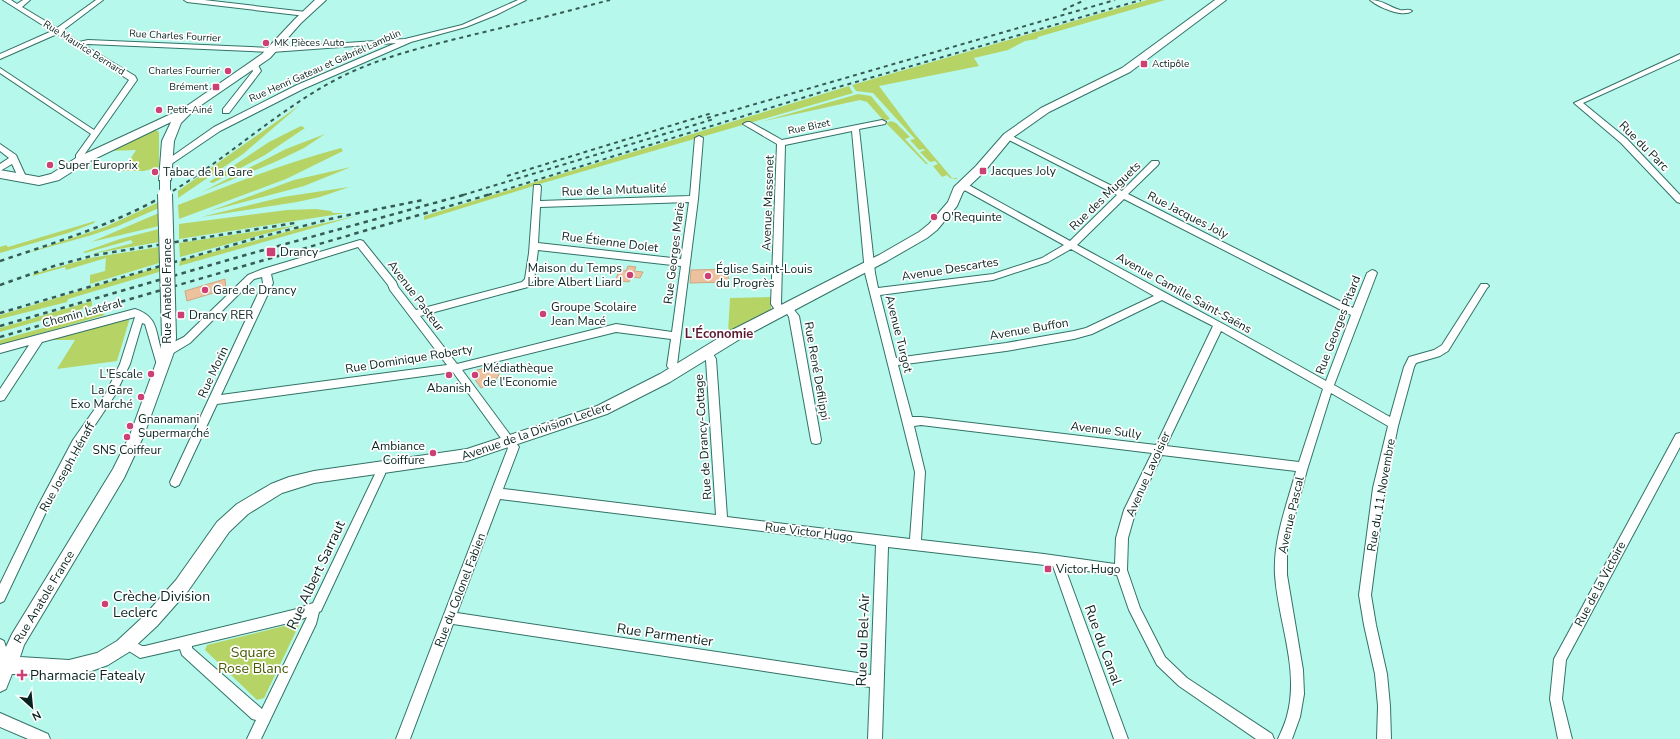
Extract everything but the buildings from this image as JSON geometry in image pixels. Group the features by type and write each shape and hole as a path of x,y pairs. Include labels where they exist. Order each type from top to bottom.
{"street":[{"name":"Rue Maurice Bernard","path":"6,0 132,78 80,155 80,161"},
{"path":"18,7 27,0"},
{"path":"0,57 56,32 100,0"},
{"path":"187,0 306,14"},
{"name":"Rue Anatole France","path":"0,683 3,666 119,473 137,435 165,359 169,338 165,180 168,141 173,120 254,65 272,50 321,0"},
{"name":"Rue Henri Gateau et Gabriel Lamblin","path":"166,164 217,128 300,88 408,40 464,26 508,4 523,0"},
{"path":"966,188 979,178 980,169 1008,136 1045,110 1126,70 1221,0"},
{"path":"1373,0 1400,12 1409,11"},
{"name":"Rue Charles Fourrier","path":"78,45 88,42 272,50 408,40"},
{"name":"Rue du Parc","path":"1680,56 1578,103 1608,127 1644,161 1680,200"},
{"path":"226,111 257,71 254,65"},
{"path":"0,70 92,132 96,132"},
{"path":"0,174 39,181 55,177 80,161 156,126 173,120"},
{"name":"Rue Bizet","path":"748,124 781,143 882,122"},
{"path":"156,126 164,130 168,141"},
{"name":"Avenue Turgot","path":"854,128 856,131 869,266 920,472 915,545"},
{"name":"Rue Jacques Joly","path":"1008,136 1356,314"},
{"name":"Rue Georges Marie","path":"677,370 672,366 694,199 699,138"},
{"name":"Avenue Massenet","path":"781,143 776,304 784,310"},
{"path":"0,147 14,159 23,179"},
{"path":"0,168 14,159"},
{"name":"Rue des Muguets","path":"1071,245 1124,195 1155,163"},
{"path":"414,316 420,312 525,285 529,280 537,187"},
{"name":"Avenue de la Division Leclerc","path":"3,666 27,665 67,670 102,660 128,644 183,585 222,528 233,517 258,498 301,479 381,467 457,458 602,410 654,384 706,353 784,310 869,266 923,235 933,227 966,188"},
{"name":"Avenue Camille Saint-Saëns","path":"966,188 1162,296 1219,325 1394,424"},
{"name":"Rue de la Mutualité","path":"536,204 694,199"},
{"name":"Avenue Pasteur","path":"266,271 360,243 393,284 393,288 484,405 510,441"},
{"name":"Avenue Descartes","path":"875,292 993,277 1045,260 1071,245"},
{"name":"Rue Étienne Dolet","path":"533,246 685,263"},
{"path":"165,359 177,345 188,340 251,277 266,271"},
{"name":"Rue Morin","path":"174,482 268,283 266,271"},
{"name":"Rue Georges Pitard","path":"1328,387 1372,273"},
{"name":"Rue du 11 Novembre","path":"1384,739 1385,723 1381,675 1366,612 1365,595 1379,488 1409,367 1413,360 1437,353 1445,348 1484,286"},
{"name":"Avenue Buffon","path":"893,362 1006,347 1081,333 1089,331 1162,296"},
{"name":"Rue René Defilippi","path":"784,310 794,316 816,440"},
{"name":"Chemin Latéral","path":"0,349 135,313 149,322 155,346 165,359"},
{"name":"Rue Joseph Hénaff","path":"0,597 39,516 74,450 110,395 125,364 140,315"},
{"name":"Avenue Lavoisier","path":"1219,325 1130,510 1122,538 1121,570 1136,610 1161,661 1183,682 1267,739"},
{"name":"Rue Dominique Roberty","path":"214,400 455,368 616,328 676,336"},
{"path":"0,397 39,338"},
{"name":"Rue de Drancy-Cottage","path":"706,353 711,359 722,521"},
{"name":"Avenue Pascal","path":"1285,739 1295,715 1297,695 1293,639 1284,602 1281,551 1302,467 1328,387"},
{"name":"Avenue Sully","path":"908,422 921,421 1302,467"},
{"name":"Rue de la Victoire","path":"1565,739 1556,699 1560,659 1680,437"},
{"name":"Rue du Colonel Fabien","path":"403,739 514,447 510,441"},
{"name":"Rue Albert Sarraut","path":"254,739 312,620 314,610 320,603 380,474 381,467"},
{"name":"Rue Victor Hugo","path":"496,495 503,494 915,545 1044,559 1121,570"},
{"name":"Rue du Bel-Air","path":"875,739 882,541"},
{"name":"Rue du Canal","path":"1057,562 1121,739"},
{"path":"128,644 140,652 145,652 314,610"},
{"name":"Rue Parmentier","path":"450,618 876,682"},
{"path":"186,641 186,651 257,714 264,717"},
{"path":"0,645 3,666"},
{"path":"0,720 43,739"}],"green space":[{"path":"1147,0 1165,0 1038,37 1037,39 1025,41 1008,50 974,58 979,66 879,86 914,133 952,178 958,178 956,179 950,178 947,175 942,177 933,166 938,164 935,161 930,162 920,152 925,150 919,150 910,140 915,139 873,93 856,91 852,85"},
{"path":"849,86 853,93 543,183 424,220 424,216"},
{"path":"858,94 871,96 890,119 884,121 867,102 860,100 760,122"},
{"path":"300,105 243,154 178,198 178,191"},
{"path":"891,121 896,123 910,137 905,139 928,164 926,164 886,123"},
{"path":"301,126 305,128 265,155 213,183 209,182 269,142"},
{"path":"154,130 158,131 159,133 159,167 144,171 123,171 136,150 107,151"},
{"path":"325,134 304,148 275,162 202,192 286,149"},
{"path":"341,148 343,151 286,179 179,219 178,205 279,167"},
{"path":"351,167 304,186 210,211 294,180"},
{"path":"349,187 320,197 297,202 201,217 283,197"},
{"path":"159,202 159,208 118,226 92,235 24,254 105,227"},
{"path":"316,209 331,211 333,213 346,213 179,239 179,224 287,210"},
{"path":"159,213 159,226 91,242"},
{"path":"356,216 179,266 180,261 297,229"},
{"path":"95,221 94,223 68,233 0,253 0,247 6,245 8,247"},
{"path":"298,225 180,257 179,243"},
{"path":"159,229 159,242 91,254 133,243 131,240 85,253 83,252 120,239"},
{"path":"159,247 159,263 90,284 90,275 105,271 106,258 66,270 65,267 33,276 33,274 90,258"},
{"path":"159,267 159,272 68,299 67,302 0,319 0,315"},
{"path":"771,297 771,310 769,313 728,333 730,298"},
{"path":"92,301 92,306 0,332 0,328"},
{"path":"100,312 105,315 0,345 0,340"},
{"path":"121,319 129,319 129,321 117,361 57,369 75,340 47,340"},
{"name":"Square Rose Blanc","path":"296,623 299,625 264,698 257,700 205,650 207,645"}],"railway":[{"path":"166,195 210,166 294,105 339,78 387,58 421,48 610,0"},
{"path":"1063,10 1085,0"},
{"path":"707,118 1115,0"},
{"path":"488,195 828,90 1141,0"},
{"path":"507,176 712,113"},
{"path":"463,195 714,119"},
{"path":"0,261 106,223 147,205 167,194"},
{"path":"0,326 242,256 467,194"},
{"path":"0,337 491,194"},
{"path":"0,313 253,239 334,218 423,200"},
{"path":"0,285 54,266 95,255 295,223"}],"place":[{"name":"MK Pièces Auto","path":"266,43"},
{"name":"Actipôle","path":"1144,64"},
{"name":"Charles Fourrier","path":"228,71"},
{"name":"Brément","path":"216,87"},
{"name":"Petit-Ainé","path":"159,110"},
{"name":"Super Europrix","path":"50,165"},
{"name":"Jacques Joly","path":"983,171"},
{"name":"Tabac de la Gare","path":"155,172"},
{"name":"O'Requinte","path":"934,217"},
{"name":"Drancy","path":"271,252"},
{"name":"Maison du Temps Libre Albert Liard","path":"630,275"},
{"name":"Église Saint-Louis du Progrès","path":"708,276"},
{"name":"Gare de Drancy","path":"205,290"},
{"name":"Groupe Scolaire Jean Macé","path":"543,314"},
{"name":"Drancy RER","path":"181,315"},
{"name":"L'Escale","path":"151,374"},
{"name":"Abanish","path":"449,375"},
{"name":"Médiathèque de l'Economie","path":"475,375"},
{"name":"La Gare Exo Marché","path":"141,397"},
{"name":"Gnanamani Supermarché","path":"130,426"},
{"name":"SNS Coiffeur","path":"127,437"},
{"name":"Ambiance Coiffure","path":"433,453"},
{"name":"Victor Hugo","path":"1048,569"},
{"name":"Crèche Division Leclerc","path":"105,604"},
{"name":"Pharmacie Fatealy","path":"22,675"}],"district":[{"name":"L'Économie","path":"719,334"}]}
